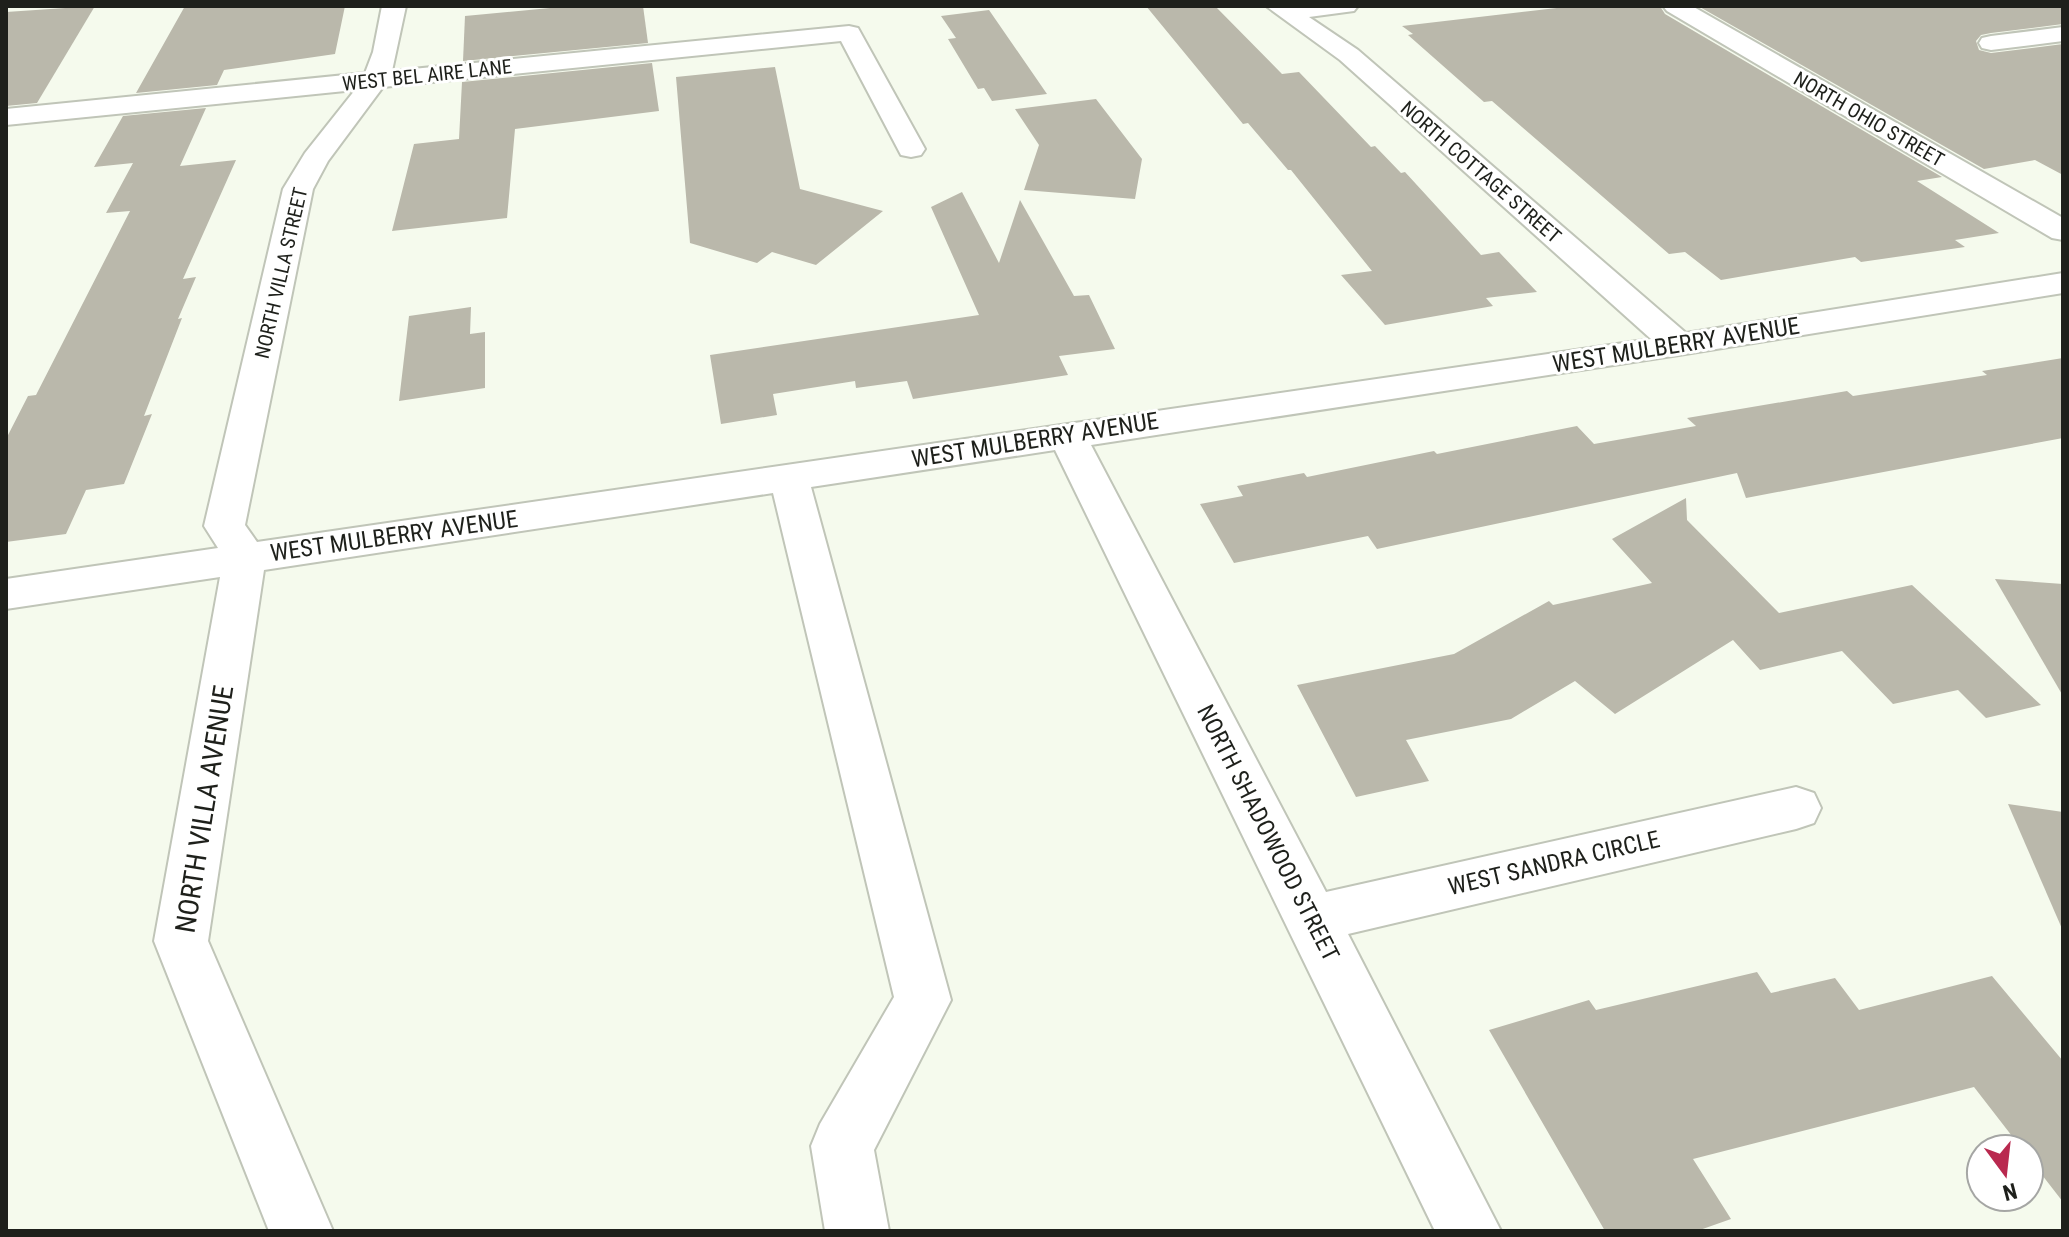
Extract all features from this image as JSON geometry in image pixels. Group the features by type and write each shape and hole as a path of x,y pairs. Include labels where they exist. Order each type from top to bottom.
{"street":[{"name":"NORTH VILLA STREET","path":"245,557 224,526 298,189 308,167 374,80 387,47 394,6"},
{"path":"1282,9 1346,6"},
{"name":"NORTH OHIO STREET","path":"1675,6 2063,231"},
{"name":"NORTH COTTAGE STREET","path":"1282,9 1349,55 1679,345"},
{"name":"WEST BEL AIRE LANE","path":"6,117 849,33 911,149"},
{"path":"1991,43 2063,34"},
{"name":"WEST MULBERRY AVENUE","path":"6,594 1679,345 2063,283"},
{"name":"NORTH SHADOWOOD STREET","path":"1067,435 1469,1231"},
{"path":"789,478 923,1000 842,1146 857,1231"},
{"name":"NORTH VILLA AVENUE","path":"245,557 181,941 301,1231"},
{"name":"WEST SANDRA CIRCLE","path":"1312,919 1796,808"}],"building":[{"path":"95,6 37,103 6,106 6,12"},
{"path":"185,6 345,6 335,54 224,70 217,85 136,93"},
{"path":"571,6 643,6 648,43 463,61 465,16"},
{"path":"1146,6 1215,6 1282,74 1299,72 1371,147 1375,146 1401,173 1405,172 1481,255 1499,252 1537,292 1486,298 1493,306 1385,325 1341,275 1372,271 1291,170 1248,123 1243,124"},
{"path":"1574,6 1660,6 1665,14 1942,177 1917,181 1999,233 1955,240 1965,247 1861,262 1855,257 1721,280 1685,252 1669,254 1492,101 1484,102 1408,35 1413,34 1402,26"},
{"path":"1698,6 2063,6 2063,24 1991,33 1981,35 1976,41 1979,50 1991,53 2063,44 2063,175 2035,160 1984,169"},
{"path":"989,10 1047,94 992,101 984,88 978,89 948,39 956,38 941,16"},
{"path":"652,63 659,111 515,129 507,218 392,231 414,144 459,139 462,82"},
{"path":"775,67 800,189 883,211 816,265 772,252 757,263 690,243 676,77"},
{"path":"1096,99 1142,159 1135,199 1024,190 1039,145 1015,109"},
{"path":"206,108 180,166 236,160 183,279 196,277 144,416 152,414 124,484 86,490 66,534 6,542 6,439 28,396 36,395 130,211 106,213 133,163 94,167 123,116"},
{"path":"962,192 999,263 1020,200 1074,296 1089,295 1115,349 1059,356 1068,375 913,399 907,381 856,388 855,381 773,394 777,415 721,424 710,355 979,315 931,207"},
{"path":"471,307 470,334 485,332 485,388 399,401 409,316"},
{"path":"2063,358 2063,438 1746,498 1737,473 1377,549 1368,536 1234,563 1200,504 1243,496 1237,486 1304,473 1307,477 1577,426 1594,444 1696,426 1687,418 1847,391 1853,396 1987,375 1982,371"},
{"path":"1686,498 1687,520 1779,613 1912,585 2041,705 1986,718 1958,690 1893,704 1842,651 1760,670 1733,640 1615,714 1575,681 1511,719 1406,740 1429,781 1356,797 1297,685 1454,654 1549,601 1553,605 1652,583 1612,539"},
{"path":"1995,579 2063,584 2063,696"},
{"path":"2008,804 2063,812 2063,931"},
{"path":"1757,972 1771,993 1835,978 1859,1010 1992,976 2063,1061 2063,1202 2045,1179 2045,1133 2010,1133 1974,1087 1693,1159 1731,1219 1697,1231 1605,1231 1489,1030 1589,1000 1596,1010"}]}
